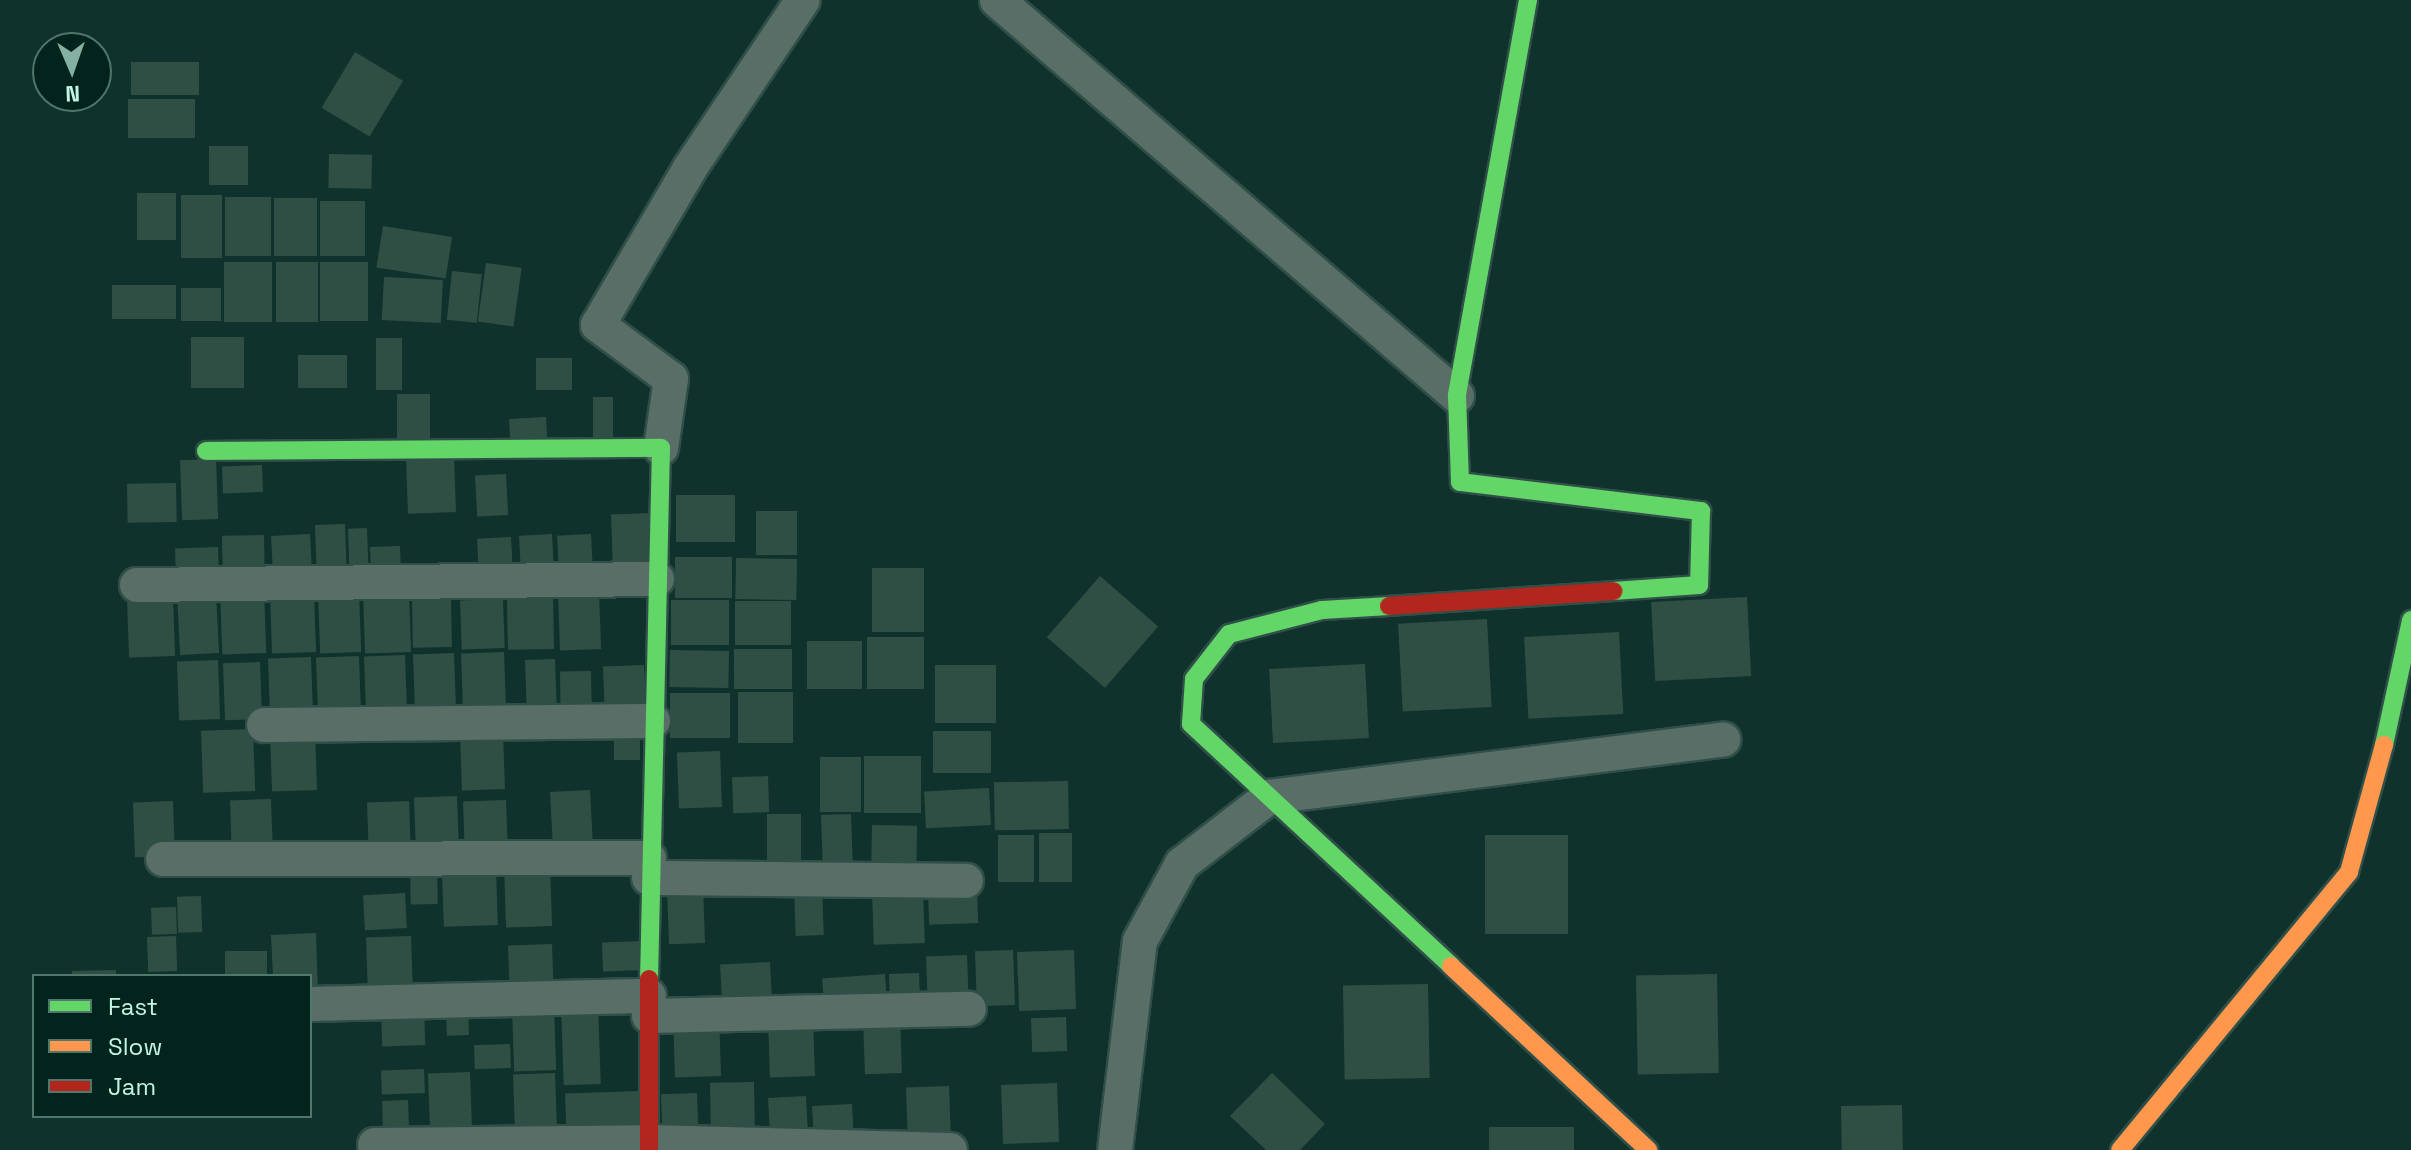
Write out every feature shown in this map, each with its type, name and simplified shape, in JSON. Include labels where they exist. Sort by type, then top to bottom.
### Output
[{"type":"street","points":[[649,1146],[649,868],[657,579],[661,448],[671,379],[598,325],[690,168],[803,0]]},
{"type":"street","points":[[997,0],[1457,396]]},
{"type":"street","points":[[1528,0],[1457,396],[1460,482],[1701,511],[1699,585],[1322,610],[1229,634],[1194,679],[1191,724],[1648,1150]]},
{"type":"street","points":[[206,451],[661,448]]},
{"type":"street","points":[[137,585],[657,579]]},
{"type":"street","points":[[2120,1150],[2349,872],[2391,721],[2411,620]]},
{"type":"street","points":[[264,725],[653,721]]},
{"type":"street","points":[[1115,1150],[1140,941],[1182,864],[1269,797],[1723,740]]},
{"type":"street","points":[[163,859],[649,868],[966,881]]},
{"type":"street","points":[[312,1004],[969,1009]]},
{"type":"street","points":[[375,1145],[950,1150]]},
{"type":"building","points":[[355,52],[403,81],[370,137],[322,108]]},
{"type":"building","points":[[131,62],[199,62],[199,95],[131,95]]},
{"type":"building","points":[[128,99],[195,99],[195,138],[128,138]]},
{"type":"building","points":[[209,146],[248,146],[248,185],[209,185]]},
{"type":"building","points":[[329,154],[372,155],[371,189],[328,188]]},
{"type":"building","points":[[137,193],[176,193],[176,240],[137,240]]},
{"type":"building","points":[[181,195],[222,195],[222,258],[181,258]]},
{"type":"building","points":[[225,197],[271,197],[271,256],[225,256]]},
{"type":"building","points":[[274,198],[317,198],[317,256],[274,256]]},
{"type":"building","points":[[320,201],[365,201],[365,256],[320,256]]},
{"type":"building","points":[[383,226],[452,237],[446,278],[376,267]]},
{"type":"building","points":[[224,262],[272,262],[272,322],[224,322]]},
{"type":"building","points":[[276,262],[318,262],[318,322],[276,322]]},
{"type":"building","points":[[320,262],[368,262],[368,321],[320,321]]},
{"type":"building","points":[[486,263],[522,268],[513,326],[478,321]]},
{"type":"building","points":[[452,271],[482,274],[477,323],[447,320]]},
{"type":"building","points":[[384,277],[443,280],[441,323],[382,320]]},
{"type":"building","points":[[112,285],[176,285],[176,319],[112,319]]},
{"type":"building","points":[[181,288],[221,288],[221,321],[181,321]]},
{"type":"building","points":[[191,337],[244,337],[244,388],[191,388]]},
{"type":"building","points":[[376,338],[402,338],[402,390],[376,390]]},
{"type":"building","points":[[298,355],[347,355],[347,388],[298,388]]},
{"type":"building","points":[[536,358],[572,358],[572,390],[536,390]]},
{"type":"building","points":[[397,394],[430,394],[430,442],[397,442]]},
{"type":"building","points":[[593,397],[613,397],[613,438],[593,438]]},
{"type":"building","points":[[546,417],[547,439],[510,441],[509,419]]},
{"type":"building","points":[[454,456],[456,512],[408,514],[406,458]]},
{"type":"building","points":[[216,459],[218,519],[182,520],[180,460]]},
{"type":"building","points":[[262,465],[263,492],[223,493],[222,466]]},
{"type":"building","points":[[506,474],[508,515],[477,517],[475,476]]},
{"type":"building","points":[[176,483],[177,522],[128,523],[127,484]]},
{"type":"building","points":[[676,495],[735,495],[735,542],[676,542]]},
{"type":"building","points":[[756,511],[797,511],[797,555],[756,555]]},
{"type":"building","points":[[651,513],[653,575],[613,576],[611,514]]},
{"type":"building","points":[[345,524],[347,580],[317,581],[315,525]]},
{"type":"building","points":[[367,528],[369,580],[350,581],[348,529]]},
{"type":"building","points":[[310,534],[312,578],[273,580],[271,536]]},
{"type":"building","points":[[552,534],[554,579],[521,581],[519,536]]},
{"type":"building","points":[[591,534],[593,577],[559,579],[557,536]]},
{"type":"building","points":[[264,535],[265,580],[223,581],[222,536]]},
{"type":"building","points":[[511,537],[513,578],[479,580],[477,539]]},
{"type":"building","points":[[400,546],[401,580],[371,581],[370,547]]},
{"type":"building","points":[[218,547],[219,581],[176,582],[175,549]]},
{"type":"building","points":[[675,557],[732,557],[732,598],[675,598]]},
{"type":"building","points":[[736,558],[797,559],[796,600],[735,599]]},
{"type":"building","points":[[872,568],[924,568],[924,632],[872,632]]},
{"type":"building","points":[[1100,576],[1158,627],[1105,688],[1047,637]]},
{"type":"building","points":[[264,589],[266,653],[222,654],[220,591]]},
{"type":"building","points":[[359,591],[361,652],[320,653],[318,592]]},
{"type":"building","points":[[599,591],[601,649],[560,650],[558,592]]},
{"type":"building","points":[[314,593],[316,652],[272,653],[270,595]]},
{"type":"building","points":[[409,593],[411,652],[365,654],[363,595]]},
{"type":"building","points":[[216,594],[219,653],[180,655],[177,596]]},
{"type":"building","points":[[553,595],[554,649],[508,650],[507,596]]},
{"type":"building","points":[[451,597],[452,647],[413,648],[412,598]]},
{"type":"building","points":[[1747,597],[1751,676],[1655,681],[1651,602]]},
{"type":"building","points":[[173,598],[175,656],[129,658],[127,600]]},
{"type":"building","points":[[503,599],[505,648],[462,649],[460,601]]},
{"type":"building","points":[[671,600],[729,600],[729,645],[671,645]]},
{"type":"building","points":[[735,601],[791,601],[791,645],[735,645]]},
{"type":"building","points":[[1487,619],[1492,707],[1403,712],[1398,624]]},
{"type":"building","points":[[1619,632],[1623,714],[1528,719],[1524,637]]},
{"type":"building","points":[[867,637],[924,637],[924,689],[867,689]]},
{"type":"building","points":[[807,641],[862,641],[862,689],[807,689]]},
{"type":"building","points":[[734,649],[792,649],[792,689],[734,689]]},
{"type":"building","points":[[670,650],[729,651],[728,688],[669,687]]},
{"type":"building","points":[[504,652],[506,712],[463,713],[461,654]]},
{"type":"building","points":[[454,653],[456,709],[415,710],[413,654]]},
{"type":"building","points":[[405,655],[407,715],[366,716],[364,656]]},
{"type":"building","points":[[359,656],[361,718],[318,719],[316,658]]},
{"type":"building","points":[[311,657],[313,717],[270,718],[268,659]]},
{"type":"building","points":[[555,659],[557,716],[527,717],[525,660]]},
{"type":"building","points":[[218,660],[220,719],[179,720],[177,661]]},
{"type":"building","points":[[260,662],[262,719],[225,720],[223,663]]},
{"type":"building","points":[[1365,664],[1369,738],[1273,743],[1269,669]]},
{"type":"building","points":[[644,665],[646,714],[605,715],[603,666]]},
{"type":"building","points":[[935,665],[996,665],[996,723],[935,723]]},
{"type":"building","points":[[591,671],[592,715],[561,716],[560,672]]},
{"type":"building","points":[[738,692],[793,692],[793,743],[738,743]]},
{"type":"building","points":[[670,693],[730,693],[730,738],[670,738]]},
{"type":"building","points":[[253,729],[255,791],[203,793],[201,731]]},
{"type":"building","points":[[933,731],[991,731],[991,773],[933,773]]},
{"type":"building","points":[[315,732],[317,790],[272,792],[270,734]]},
{"type":"building","points":[[503,733],[505,789],[462,790],[460,735]]},
{"type":"building","points":[[614,734],[640,734],[640,760],[614,760]]},
{"type":"building","points":[[720,751],[722,807],[679,808],[677,753]]},
{"type":"building","points":[[864,756],[921,756],[921,813],[864,813]]},
{"type":"building","points":[[820,757],[861,757],[861,812],[820,812]]},
{"type":"building","points":[[768,776],[769,812],[733,813],[732,777]]},
{"type":"building","points":[[1068,781],[1069,829],[995,830],[994,782]]},
{"type":"building","points":[[989,788],[991,825],[926,828],[924,791]]},
{"type":"building","points":[[590,790],[593,854],[553,856],[550,792]]},
{"type":"building","points":[[457,796],[459,854],[416,855],[414,798]]},
{"type":"building","points":[[271,799],[273,854],[232,855],[230,800]]},
{"type":"building","points":[[506,800],[508,855],[465,856],[463,802]]},
{"type":"building","points":[[173,801],[175,856],[135,857],[133,802]]},
{"type":"building","points":[[409,801],[411,852],[369,853],[367,802]]},
{"type":"building","points":[[767,814],[801,814],[801,874],[767,874]]},
{"type":"building","points":[[851,814],[853,872],[823,873],[821,815]]},
{"type":"building","points":[[872,825],[917,826],[916,876],[871,875]]},
{"type":"building","points":[[1039,833],[1072,833],[1072,882],[1039,882]]},
{"type":"building","points":[[998,835],[1034,835],[1034,882],[998,882]]},
{"type":"building","points":[[1485,835],[1568,835],[1568,934],[1485,934]]},
{"type":"building","points":[[410,864],[437,864],[438,904],[411,904]]},
{"type":"building","points":[[550,866],[552,926],[506,928],[504,868]]},
{"type":"building","points":[[496,871],[498,925],[444,927],[442,873]]},
{"type":"building","points":[[703,886],[705,943],[669,944],[667,887]]},
{"type":"building","points":[[822,886],[824,935],[796,936],[794,887]]},
{"type":"building","points":[[923,890],[925,943],[874,945],[872,892]]},
{"type":"building","points":[[977,890],[978,923],[929,925],[928,892]]},
{"type":"building","points":[[405,893],[407,928],[365,930],[363,895]]},
{"type":"building","points":[[201,896],[202,932],[178,933],[177,897]]},
{"type":"building","points":[[176,907],[177,934],[152,935],[151,908]]},
{"type":"building","points":[[316,933],[318,996],[312,996],[312,974],[273,974],[271,935]]},
{"type":"building","points":[[176,936],[177,971],[148,972],[147,937]]},
{"type":"building","points":[[411,936],[413,995],[368,997],[366,938]]},
{"type":"building","points":[[642,941],[643,970],[603,971],[602,942]]},
{"type":"building","points":[[552,944],[554,993],[510,995],[508,946]]},
{"type":"building","points":[[1013,950],[1015,1005],[977,1006],[975,951]]},
{"type":"building","points":[[1074,950],[1076,1009],[1019,1011],[1017,952]]},
{"type":"building","points":[[225,951],[267,951],[267,974],[225,974]]},
{"type":"building","points":[[967,955],[969,1003],[928,1004],[926,956]]},
{"type":"building","points":[[770,962],[772,1002],[722,1005],[720,965]]},
{"type":"building","points":[[116,970],[116,974],[72,974],[72,971]]},
{"type":"building","points":[[919,973],[920,1004],[890,1005],[889,974]]},
{"type":"building","points":[[885,974],[887,1005],[824,1009],[822,978]]},
{"type":"building","points":[[1717,974],[1719,1073],[1638,1074],[1636,975]]},
{"type":"building","points":[[1428,984],[1430,1078],[1345,1079],[1343,985]]},
{"type":"building","points":[[598,1005],[601,1084],[564,1085],[561,1006]]},
{"type":"building","points":[[554,1007],[556,1070],[514,1071],[512,1008]]},
{"type":"building","points":[[424,1008],[425,1045],[382,1046],[381,1010]]},
{"type":"building","points":[[468,1008],[469,1035],[447,1036],[446,1009]]},
{"type":"building","points":[[719,1017],[721,1076],[675,1078],[673,1019]]},
{"type":"building","points":[[1066,1017],[1067,1051],[1032,1052],[1031,1018]]},
{"type":"building","points":[[900,1018],[902,1073],[865,1074],[863,1019]]},
{"type":"building","points":[[813,1019],[815,1076],[770,1078],[768,1021]]},
{"type":"building","points":[[510,1044],[511,1068],[475,1069],[474,1045]]},
{"type":"building","points":[[424,1069],[425,1093],[382,1094],[381,1071]]},
{"type":"building","points":[[470,1072],[472,1136],[430,1137],[428,1073]]},
{"type":"building","points":[[555,1073],[557,1135],[515,1136],[513,1074]]},
{"type":"building","points":[[1272,1073],[1325,1124],[1300,1150],[1266,1150],[1230,1116]]},
{"type":"building","points":[[754,1082],[755,1136],[711,1137],[710,1083]]},
{"type":"building","points":[[1057,1083],[1059,1142],[1003,1144],[1001,1085]]},
{"type":"building","points":[[949,1086],[951,1143],[908,1144],[906,1088]]},
{"type":"building","points":[[640,1091],[641,1128],[566,1131],[565,1094]]},
{"type":"building","points":[[697,1093],[698,1129],[662,1130],[661,1094]]},
{"type":"building","points":[[806,1096],[808,1141],[770,1143],[768,1098]]},
{"type":"building","points":[[408,1100],[409,1137],[383,1138],[382,1101]]},
{"type":"building","points":[[852,1104],[854,1141],[814,1143],[812,1106]]},
{"type":"building","points":[[1902,1105],[1903,1150],[1842,1150],[1841,1106]]},
{"type":"building","points":[[1489,1127],[1574,1127],[1574,1150],[1489,1150]]},
{"type":"traffic: fast","points":[[1528,0],[1457,396],[1460,482],[1701,511],[1699,585],[1613,591]]},
{"type":"traffic: fast","points":[[206,451],[661,448],[649,979]]},
{"type":"traffic: fast","points":[[1389,606],[1322,610],[1229,634],[1194,679],[1191,724],[1451,966]]},
{"type":"traffic: fast","points":[[2384,745],[2411,620]]},
{"type":"traffic: slow","points":[[2120,1150],[2349,872],[2384,745]]},
{"type":"traffic: slow","points":[[1451,966],[1648,1150]]},
{"type":"traffic: jam","points":[[1389,606],[1613,591]]},
{"type":"traffic: jam","points":[[649,979],[649,1150]]}]
